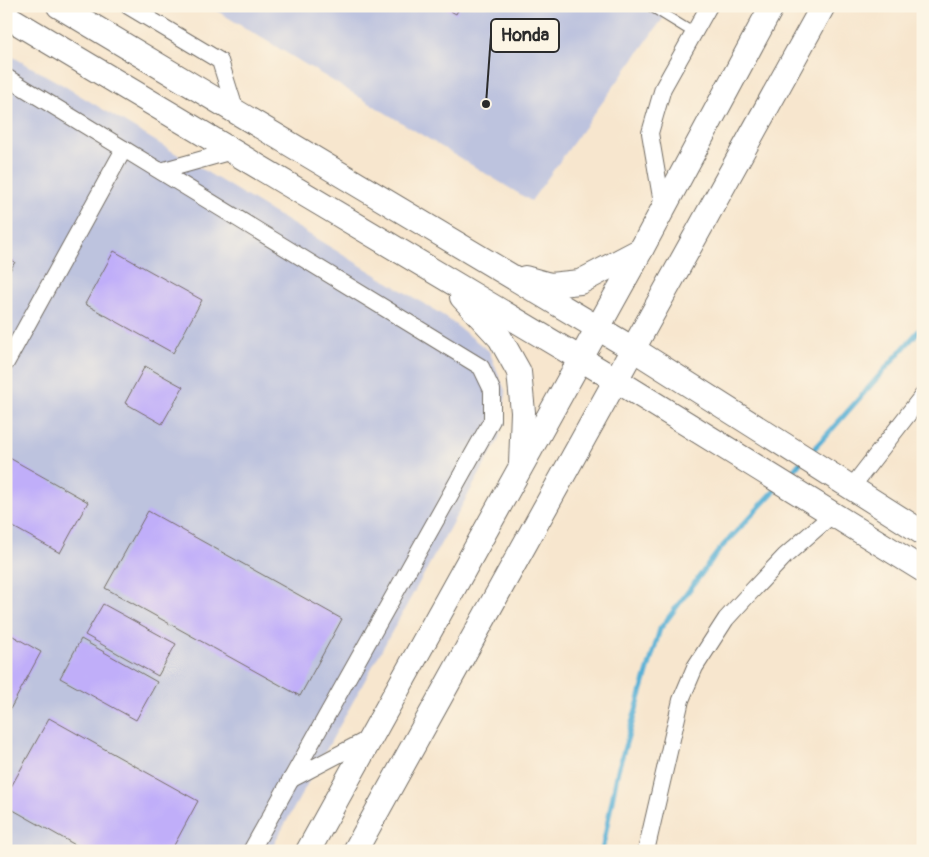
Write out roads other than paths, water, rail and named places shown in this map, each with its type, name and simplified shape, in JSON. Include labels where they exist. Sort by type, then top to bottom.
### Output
[{"type":"main road","points":[[59,6],[633,349],[923,533]]},
{"type":"main road","points":[[308,851],[641,250],[772,6]]},
{"type":"main road","points":[[355,851],[823,6]]},
{"type":"main road","points":[[6,16],[616,380],[923,570]]},
{"type":"main road","points":[[504,272],[550,285],[580,282],[641,250]]},
{"type":"main road","points":[[445,278],[500,338],[519,372],[523,412],[520,468]]},
{"type":"street","points":[[128,6],[220,61],[236,112]]},
{"type":"street","points":[[663,209],[650,133],[663,88],[708,7]]},
{"type":"street","points":[[6,77],[481,367],[492,390],[492,420],[251,851]]},
{"type":"street","points":[[6,363],[124,149]]},
{"type":"street","points":[[161,171],[232,151]]},
{"type":"street","points":[[842,482],[923,394]]},
{"type":"street","points":[[646,851],[681,700],[695,667],[726,618],[785,556],[833,514]]},
{"type":"street","points":[[290,780],[371,738]]},
{"type":"lane","points":[[650,6],[694,33]]},
{"type":"waterway","points":[[810,453],[923,326]]},
{"type":"waterway","points":[[786,479],[800,463]]},
{"type":"waterway","points":[[602,851],[618,770],[660,629],[720,549],[778,487]]},
{"type":"place","name":"Honda","points":[[486,104]]}]
